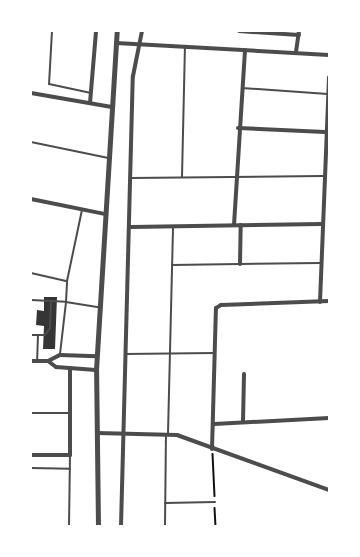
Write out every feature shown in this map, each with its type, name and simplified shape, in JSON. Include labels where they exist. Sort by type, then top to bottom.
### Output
[{"type":"street","points":[[90,103],[96,31]]},
{"type":"street","points":[[98,526],[96,370],[117,31]]},
{"type":"street","points":[[121,526],[125,432],[125,354],[131,227],[130,178],[133,76],[142,44],[142,31]]},
{"type":"street","points":[[239,31],[299,33],[296,52]]},
{"type":"street","points":[[116,43],[329,55]]},
{"type":"street","points":[[234,225],[238,128],[246,50]]},
{"type":"street","points":[[320,302],[321,224],[329,77]]},
{"type":"street","points":[[31,93],[112,107]]},
{"type":"street","points":[[238,128],[325,132]]},
{"type":"street","points":[[31,199],[105,214]]},
{"type":"street","points":[[131,227],[321,224]]},
{"type":"street","points":[[240,264],[241,225]]},
{"type":"street","points":[[212,449],[214,424],[214,353],[218,306],[329,301]]},
{"type":"street","points":[[31,361],[48,361],[60,355],[97,356]]},
{"type":"street","points":[[48,361],[56,367],[96,370]]},
{"type":"street","points":[[31,455],[70,455],[70,368]]},
{"type":"street","points":[[243,422],[244,374]]},
{"type":"street","points":[[214,424],[329,418]]},
{"type":"street","points":[[96,433],[167,433],[329,490]]},
{"type":"lane","points":[[52,31],[49,84],[90,93]]},
{"type":"lane","points":[[182,177],[185,46]]},
{"type":"lane","points":[[241,88],[328,94]]},
{"type":"lane","points":[[31,142],[109,158]]},
{"type":"lane","points":[[130,178],[323,176]]},
{"type":"lane","points":[[60,355],[67,281],[83,209]]},
{"type":"lane","points":[[165,526],[173,226]]},
{"type":"lane","points":[[172,265],[320,263]]},
{"type":"lane","points":[[31,273],[67,281]]},
{"type":"lane","points":[[31,300],[66,302],[100,307]]},
{"type":"lane","points":[[31,335],[45,335],[50,328],[51,302]]},
{"type":"lane","points":[[37,361],[38,335]]},
{"type":"lane","points":[[125,354],[214,353]]},
{"type":"lane","points":[[31,413],[70,413]]},
{"type":"lane","points":[[69,526],[70,455]]},
{"type":"lane","points":[[31,468],[70,469]]},
{"type":"lane","points":[[165,503],[215,502]]},
{"type":"path","points":[[212,449],[216,526]]},
{"type":"building","points":[[44,297],[57,297],[55,349],[43,349],[44,326],[36,325],[37,310],[44,311]]}]
